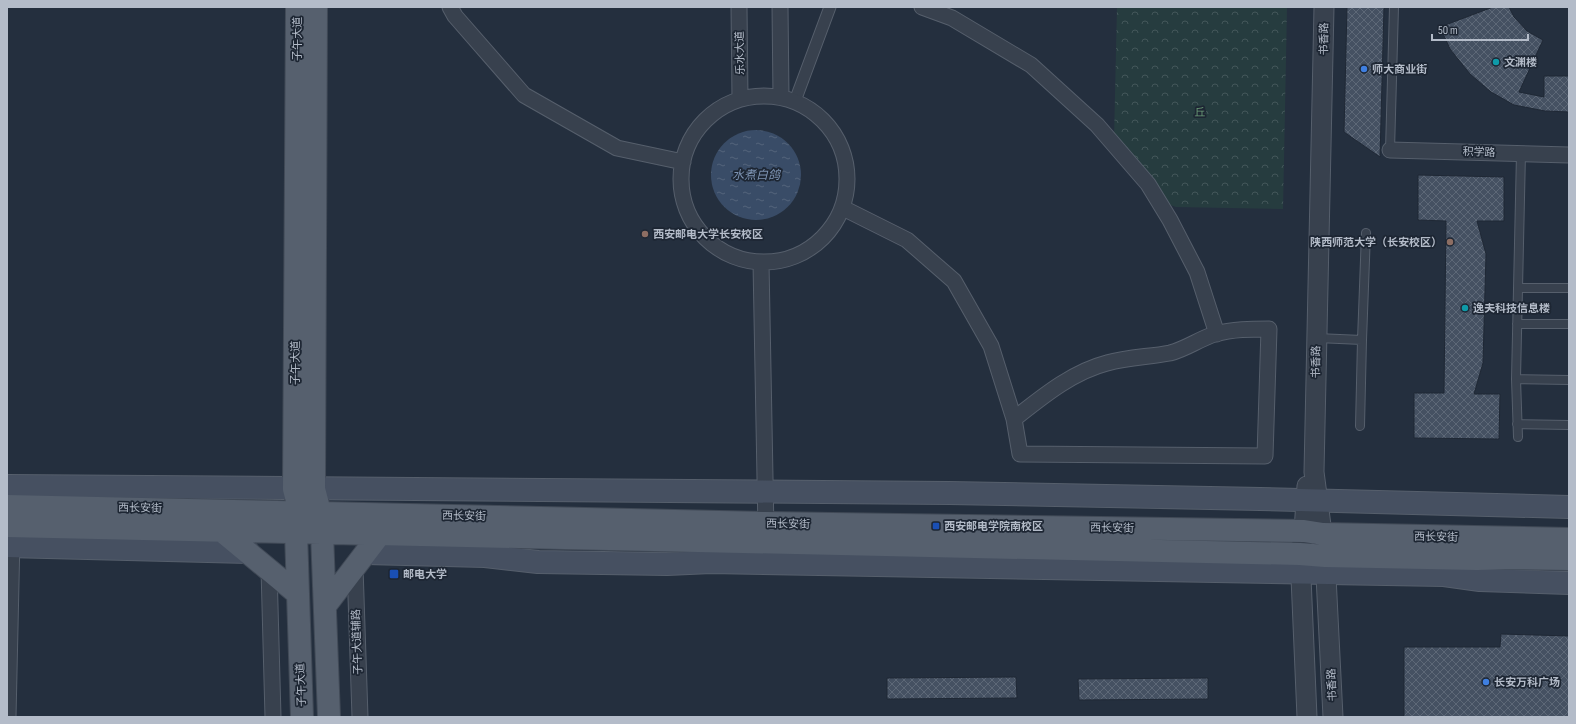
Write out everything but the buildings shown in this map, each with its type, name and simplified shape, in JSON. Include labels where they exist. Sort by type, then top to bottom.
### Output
[{"type":"main road","name":"子午大道","points":[[298,7],[304,489],[325,606],[329,717]]},
{"type":"main road","name":"子午大道","points":[[304,489],[316,7]]},
{"type":"main road","points":[[9,520],[304,489],[954,494],[1312,500],[1569,507]]},
{"type":"main road","points":[[9,520],[248,552]]},
{"type":"main road","name":"西长安街","points":[[9,520],[310,522],[766,533],[1325,564],[1569,559]]},
{"type":"main road","name":"西长安街","points":[[9,520],[222,531],[310,522],[380,534],[1314,533],[1569,539]]},
{"type":"main road","name":"子午大道","points":[[302,717],[298,594],[310,522]]},
{"type":"main road","points":[[222,531],[298,594]]},
{"type":"main road","points":[[325,606],[380,534]]},
{"type":"main road","points":[[360,560],[485,556],[546,562],[667,564],[719,562],[1300,563]]},
{"type":"main road","points":[[1325,564],[1444,575],[1480,580],[1569,583]]},
{"type":"street","points":[[450,7],[455,16],[524,95],[617,148],[683,162]]},
{"type":"street","name":"乐水大道","points":[[739,7],[740,99]]},
{"type":"street","points":[[780,7],[788,99]]},
{"type":"street","points":[[788,99],[830,7]]},
{"type":"street","points":[[922,7],[952,18],[1032,66],[1098,125],[1148,184],[1170,220],[1197,272],[1217,334]]},
{"type":"street","name":"书香路","points":[[1314,7],[1312,338],[1314,472],[1312,500],[1314,533],[1325,564],[1333,717]]},
{"type":"street","name":"书香路","points":[[1312,338],[1324,7]]},
{"type":"street","points":[[761,95],[788,99],[818,114],[835,134],[845,157],[848,183],[843,208],[828,233],[806,251],[779,261],[761,263],[725,252],[704,236],[689,215],[682,190],[683,162],[689,142],[702,123],[720,108],[740,99],[761,95]]},
{"type":"street","name":"积学路","points":[[1390,150],[1569,155]]},
{"type":"street","points":[[843,208],[907,240],[954,281],[991,346],[1014,420],[1020,454],[1265,456],[1269,329],[1240,329],[1217,334],[1189,347],[1170,353],[1107,363],[1086,370],[1059,386],[1014,420]]},
{"type":"street","points":[[761,263],[766,533]]},
{"type":"street","points":[[8,717],[9,520]]},
{"type":"street","name":"书香路","points":[[1307,717],[1300,563],[1314,533]]},
{"type":"street","name":"子午大道辅路","points":[[360,560],[360,717]]},
{"type":"street","points":[[269,569],[273,717]]},
{"type":"lane","points":[[1390,150],[1394,7]]},
{"type":"lane","points":[[1518,437],[1516,379],[1521,153]]},
{"type":"lane","points":[[1360,426],[1366,233]]},
{"type":"lane","points":[[1518,288],[1569,288]]},
{"type":"lane","points":[[1517,324],[1569,324]]},
{"type":"lane","points":[[1312,338],[1362,340]]},
{"type":"lane","points":[[1516,379],[1569,380]]},
{"type":"lane","points":[[1517,424],[1569,425]]},
{"type":"green space","name":"丘","points":[[1117,7],[1287,7],[1283,209],[1176,207],[1159,201],[1114,140]]},
{"type":"water","name":"水煮白鸽","points":[[756,130],[773,133],[788,143],[798,158],[801,175],[798,192],[788,207],[773,217],[756,220],[739,217],[724,207],[714,192],[711,175],[714,158],[724,143],[739,133]]},
{"type":"place","name":"文渊楼","points":[[1496,62]]},
{"type":"place","name":"师大商业街","points":[[1364,69]]},
{"type":"place","name":"西安邮电大学长安校区","points":[[645,234]]},
{"type":"place","name":"陕西师范大学（长安校区）","points":[[1450,242]]},
{"type":"place","name":"逸夫科技信息楼","points":[[1465,308]]},
{"type":"place","name":"西安邮电学院南校区","points":[[936,526]]},
{"type":"place","name":"邮电大学","points":[[394,574]]},
{"type":"place","name":"长安万科广场","points":[[1486,682]]}]
